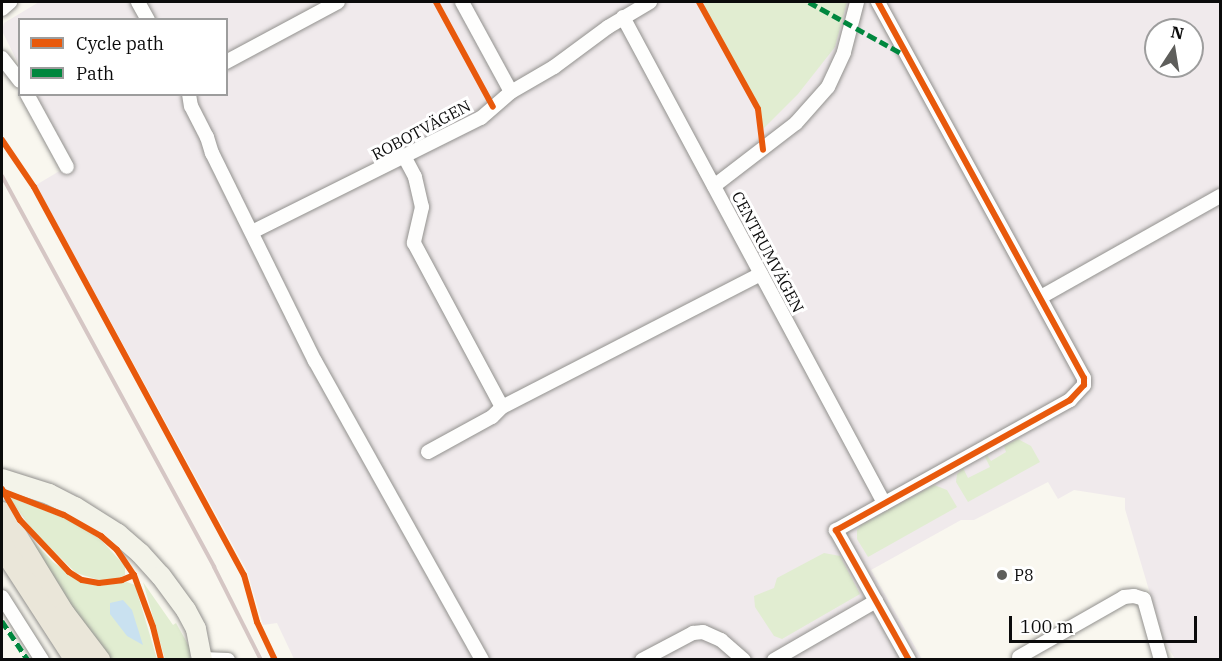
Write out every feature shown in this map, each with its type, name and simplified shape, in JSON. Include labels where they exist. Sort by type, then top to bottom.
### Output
[{"type":"main road","points":[[2,479],[49,494],[75,507],[118,534],[140,553],[161,576],[186,610],[196,629],[202,659]]},
{"type":"main road","points":[[2,513],[64,614],[99,660]]},
{"type":"main road","points":[[2,546],[75,658]]},
{"type":"street","points":[[2,9],[10,2]]},
{"type":"street","points":[[138,2],[147,18]]},
{"type":"street","points":[[228,61],[338,2]]},
{"type":"street","points":[[462,2],[511,92]]},
{"type":"street","name":"ROBOTVÄGEN","points":[[252,232],[482,118],[511,92],[554,67],[623,17],[650,2]]},
{"type":"street","points":[[714,186],[796,123],[828,87],[844,52],[857,2]]},
{"type":"street","points":[[879,2],[1082,370],[1084,386],[1078,394],[1027,425],[836,530],[909,660]]},
{"type":"street","name":"CENTRUMVÄGEN","points":[[623,17],[884,503]]},
{"type":"street","points":[[2,58],[18,78]]},
{"type":"street","points":[[28,96],[67,166]]},
{"type":"street","points":[[189,96],[191,106],[315,361],[482,660]]},
{"type":"street","points":[[405,158],[415,177],[422,207],[414,243],[502,407]]},
{"type":"street","points":[[1041,297],[1221,196]]},
{"type":"street","points":[[428,452],[492,417],[502,407],[633,338],[693,311],[761,274]]},
{"type":"street","points":[[1019,657],[1124,597],[1134,596],[1144,599],[1161,660]]},
{"type":"street","points":[[2,597],[42,660]]},
{"type":"street","points":[[774,660],[876,601]]},
{"type":"street","points":[[642,660],[693,633],[703,632],[721,640],[744,660]]},
{"type":"street","points":[[202,659],[228,660]]},
{"type":"shaded area","points":[[39,2],[1220,2],[1220,659],[1175,659],[1164,641],[1125,509],[1125,498],[1074,490],[1058,499],[1048,482],[974,520],[961,520],[871,570],[922,659],[294,659],[277,623],[263,625],[247,571],[36,185],[73,163],[37,96],[228,96],[228,18],[18,18],[18,63],[2,31],[4,23]]},
{"type":"green space","points":[[704,2],[847,2],[835,47],[798,94],[762,130],[758,105],[705,8]]},
{"type":"green space","points":[[1018,439],[1031,446],[1040,462],[968,502],[956,482],[957,474],[963,468],[968,478],[990,467],[985,457],[987,455],[991,461],[1006,452],[1004,446]]},
{"type":"green space","points":[[934,485],[947,490],[957,507],[868,557],[857,539],[857,530],[861,525]]},
{"type":"green space","points":[[9,497],[72,521],[101,540],[125,566],[125,575],[117,579],[99,580],[76,573],[33,531]]},
{"type":"green space","points":[[17,524],[53,562],[81,582],[99,586],[127,582],[135,585],[157,659],[111,659],[85,630]]},
{"type":"green space","points":[[824,553],[840,556],[860,594],[782,639],[774,636],[755,607],[754,596],[774,588],[777,578]]},
{"type":"green space","points":[[143,582],[173,625],[176,623],[190,648],[190,659],[165,659]]},
{"type":"water","points":[[123,600],[132,610],[143,645],[127,636],[110,614],[110,603]]},
{"type":"railway","points":[[2,176],[214,567],[261,660]]},
{"type":"marked path","points":[[809,2],[903,54]]},
{"type":"marked path","points":[[2,621],[28,660]]},
{"type":"cycle path","points":[[436,2],[493,107]]},
{"type":"cycle path","points":[[699,2],[758,109],[763,150]]},
{"type":"cycle path","points":[[878,2],[1084,378],[1084,385],[1070,400],[836,530],[909,660]]},
{"type":"cycle path","points":[[2,140],[34,187],[244,575],[257,622],[275,660]]},
{"type":"cycle path","points":[[2,489],[20,520],[69,572],[82,580],[99,583],[122,580],[134,575]]},
{"type":"cycle path","points":[[2,491],[64,515],[101,536],[117,550],[134,575],[153,627],[161,660]]},
{"type":"place","name":"P8","points":[[1002,575]]}]
